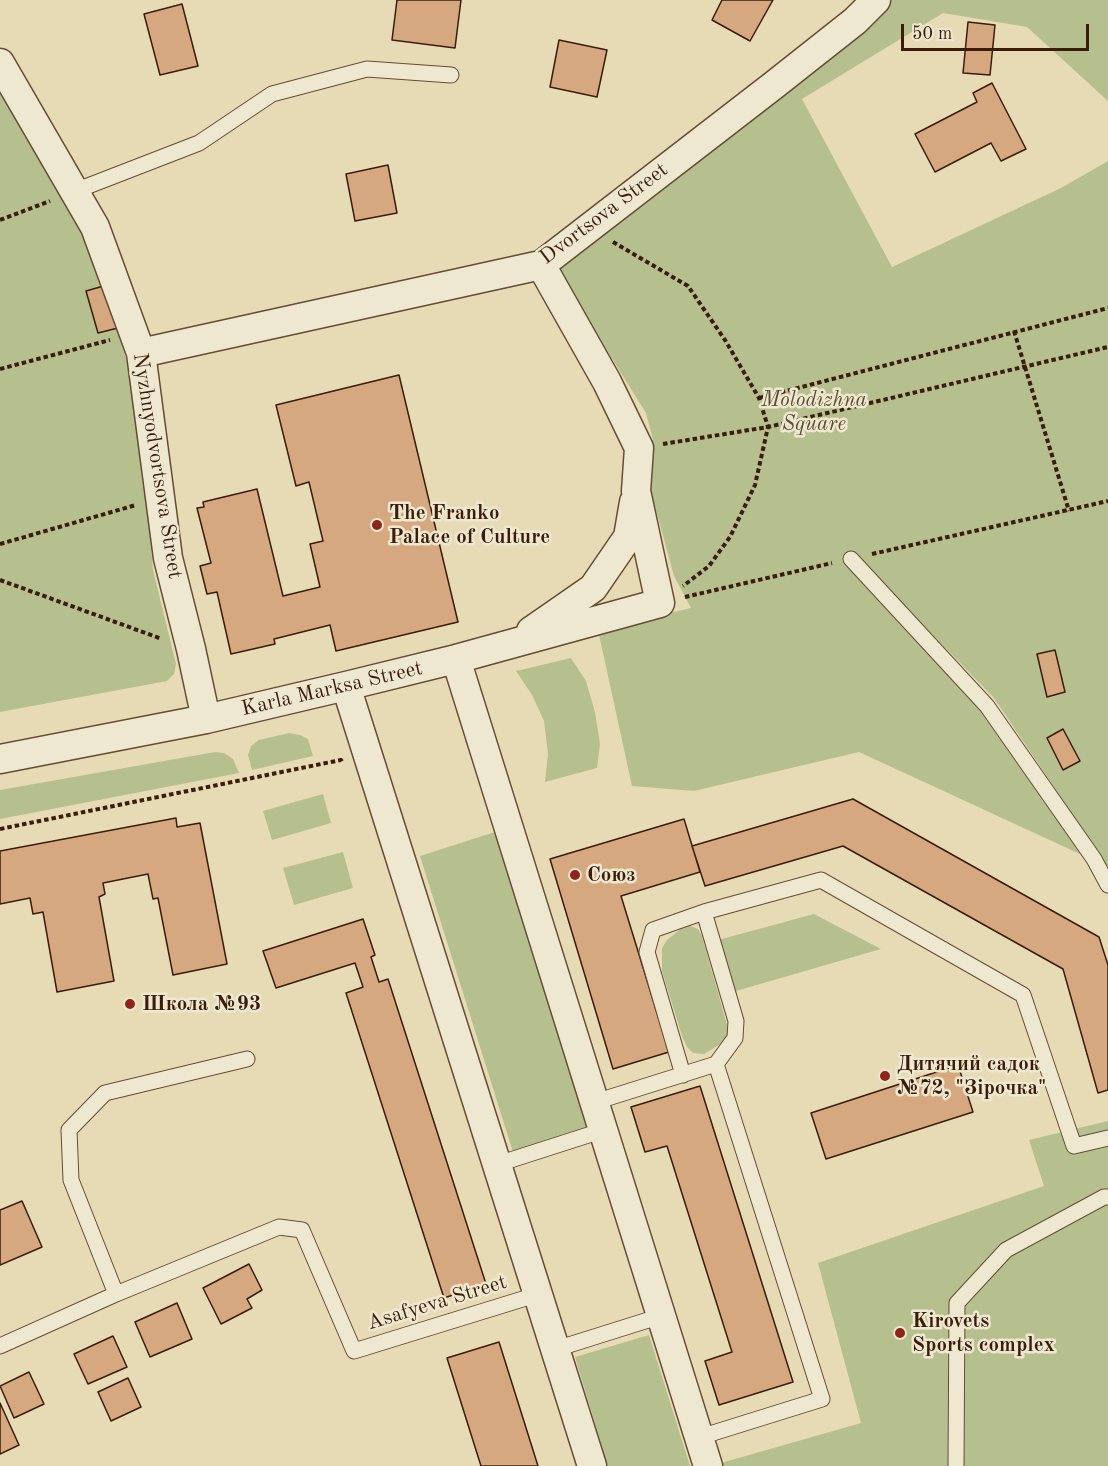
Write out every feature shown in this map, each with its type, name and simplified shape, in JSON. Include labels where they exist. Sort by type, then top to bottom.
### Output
[{"type":"street","name":"Dvortsova Street","points":[[138,343],[541,265],[774,86],[855,21],[876,0]]},
{"type":"street","name":"Nyzhnyodvortsova Street","points":[[2,70],[95,227],[138,343],[168,558],[206,719]]},
{"type":"street","points":[[511,644],[593,588],[628,537],[636,491],[639,448],[607,382],[541,265]]},
{"type":"street","points":[[636,491],[660,603]]},
{"type":"street","name":"Karla Marksa Street","points":[[0,759],[206,719],[346,686],[456,659],[660,603]]},
{"type":"street","points":[[456,659],[708,1466]]},
{"type":"street","points":[[346,686],[592,1466]]},
{"type":"lane","points":[[75,191],[199,143],[272,94],[367,69],[451,75]]},
{"type":"lane","points":[[851,559],[987,706],[1094,859],[1108,885]]},
{"type":"lane","points":[[683,1075],[647,952],[653,930],[704,912],[821,880],[1023,995],[1074,1146],[1108,1138]]},
{"type":"lane","points":[[595,1102],[716,1064],[735,1038],[736,1021],[704,912]]},
{"type":"lane","points":[[116,1294],[71,1180],[69,1130],[105,1093],[246,1059]]},
{"type":"lane","points":[[700,1437],[822,1399],[716,1064]]},
{"type":"lane","points":[[498,1164],[604,1130]]},
{"type":"lane","points":[[956,1466],[957,1303],[1006,1250],[1104,1197],[1108,1197]]},
{"type":"lane","name":"Asafyeva Street","points":[[0,1346],[116,1294],[279,1227],[302,1230],[354,1351],[538,1294]]},
{"type":"lane","points":[[556,1349],[661,1316]]},
{"type":"path","points":[[0,220],[75,191]]},
{"type":"path","points":[[593,223],[613,243],[688,286],[725,340],[759,398],[768,427],[754,485],[730,537],[709,567],[660,603]]},
{"type":"path","points":[[759,398],[1108,308]]},
{"type":"path","points":[[1014,331],[1069,511]]},
{"type":"path","points":[[0,369],[138,343]]},
{"type":"path","points":[[639,448],[768,427],[1108,347]]},
{"type":"path","points":[[0,544],[160,498]]},
{"type":"path","points":[[660,603],[1108,501]]},
{"type":"path","points":[[0,580],[191,649]]},
{"type":"path","points":[[0,829],[341,760],[345,772]]},
{"type":"green space","name":"Molodizhna Square","points":[[891,0],[1108,0],[1108,101],[1027,27],[943,13],[802,99],[892,267],[1061,188],[1108,161],[1108,867],[994,698],[868,568],[854,572],[980,710],[1082,855],[859,752],[694,791],[632,786],[598,630],[691,608],[674,576],[650,488],[653,440],[646,413],[554,266],[863,28]]},
{"type":"green space","points":[[0,89],[93,254],[139,400],[153,570],[176,664],[174,674],[167,681],[0,712]]},
{"type":"green space","points":[[571,658],[586,681],[595,712],[600,744],[597,768],[545,782],[548,754],[544,721],[532,695],[516,671]]},
{"type":"green space","points":[[289,733],[308,739],[313,756],[252,770],[248,755],[251,746],[259,740]]},
{"type":"green space","points":[[215,752],[224,753],[233,759],[239,773],[0,819],[0,790]]},
{"type":"green space","points":[[323,794],[331,823],[272,840],[263,811]]},
{"type":"green space","points":[[498,831],[592,1128],[513,1152],[420,856]]},
{"type":"green space","points":[[343,852],[353,888],[294,905],[283,868]]},
{"type":"green space","points":[[814,914],[881,949],[736,991],[718,940]]},
{"type":"green space","points":[[690,926],[698,929],[702,936],[729,1032],[727,1040],[704,1054],[693,1053],[687,1047],[662,971],[662,948],[667,940],[683,927]]},
{"type":"green space","points":[[1108,1121],[1108,1466],[722,1466],[721,1463],[861,1423],[818,1263],[1044,1186],[1029,1140]]},
{"type":"green space","points":[[649,1335],[690,1466],[608,1466],[575,1357]]},
{"type":"building","points":[[397,0],[461,0],[455,48],[392,40]]},
{"type":"building","points":[[722,0],[773,0],[750,41],[712,20]]},
{"type":"building","points":[[182,4],[198,66],[160,75],[144,14]]},
{"type":"building","points":[[968,22],[995,25],[990,75],[963,73]]},
{"type":"building","points":[[559,40],[607,50],[597,97],[550,87]]},
{"type":"building","points":[[992,83],[1026,149],[1001,161],[991,143],[935,172],[915,134],[977,102],[973,93]]},
{"type":"building","points":[[388,165],[397,213],[355,221],[346,174]]},
{"type":"building","points":[[107,285],[118,328],[98,333],[86,291]]},
{"type":"building","name":"The Franko Palace of Culture","points":[[399,375],[458,622],[336,651],[330,625],[274,639],[275,644],[231,654],[217,592],[207,594],[200,566],[211,563],[197,508],[204,507],[203,502],[257,489],[283,596],[320,587],[310,544],[323,541],[309,482],[296,486],[276,405]]},
{"type":"building","points":[[1055,650],[1065,692],[1047,697],[1037,654]]},
{"type":"building","points":[[1063,729],[1080,761],[1063,770],[1047,738]]},
{"type":"building","points":[[853,799],[1099,937],[1108,965],[1108,1090],[1098,1093],[1063,969],[843,846],[705,886],[692,846]]},
{"type":"building","points":[[176,818],[177,827],[200,823],[227,964],[173,975],[158,898],[153,899],[148,874],[103,883],[105,894],[99,897],[114,981],[57,992],[43,912],[33,914],[30,898],[0,904],[0,851]]},
{"type":"building","points":[[684,819],[700,872],[621,896],[669,1052],[613,1069],[550,859]]},
{"type":"building","points":[[363,919],[375,955],[371,957],[379,982],[388,979],[486,1284],[444,1298],[346,993],[363,987],[355,963],[276,988],[263,951]]},
{"type":"building","points":[[958,1065],[973,1112],[826,1159],[811,1113]]},
{"type":"building","points":[[700,1086],[793,1382],[719,1405],[705,1361],[732,1352],[667,1146],[645,1152],[631,1107]]},
{"type":"building","points":[[22,1201],[42,1247],[0,1265],[0,1210]]},
{"type":"building","points":[[249,1264],[262,1290],[247,1299],[252,1308],[221,1324],[203,1288]]},
{"type":"building","points":[[177,1303],[192,1339],[150,1357],[135,1322]]},
{"type":"building","points":[[113,1336],[127,1367],[88,1384],[74,1354]]},
{"type":"building","points":[[499,1342],[538,1466],[481,1466],[447,1358]]},
{"type":"building","points":[[29,1372],[44,1404],[14,1418],[0,1386]]},
{"type":"building","points":[[128,1378],[141,1407],[111,1421],[98,1392]]},
{"type":"building","points":[[0,1403],[19,1445],[0,1454]]},
{"type":"place","name":"The Franko Palace of Culture","points":[[377,525]]},
{"type":"place","name":"Союз","points":[[575,875]]},
{"type":"place","name":"Школа №93","points":[[130,1004]]},
{"type":"place","name":"Дитячий садок №72, \"Зірочка\"","points":[[885,1076]]},
{"type":"place","name":"Kirovets Sports complex","points":[[900,1333]]}]
